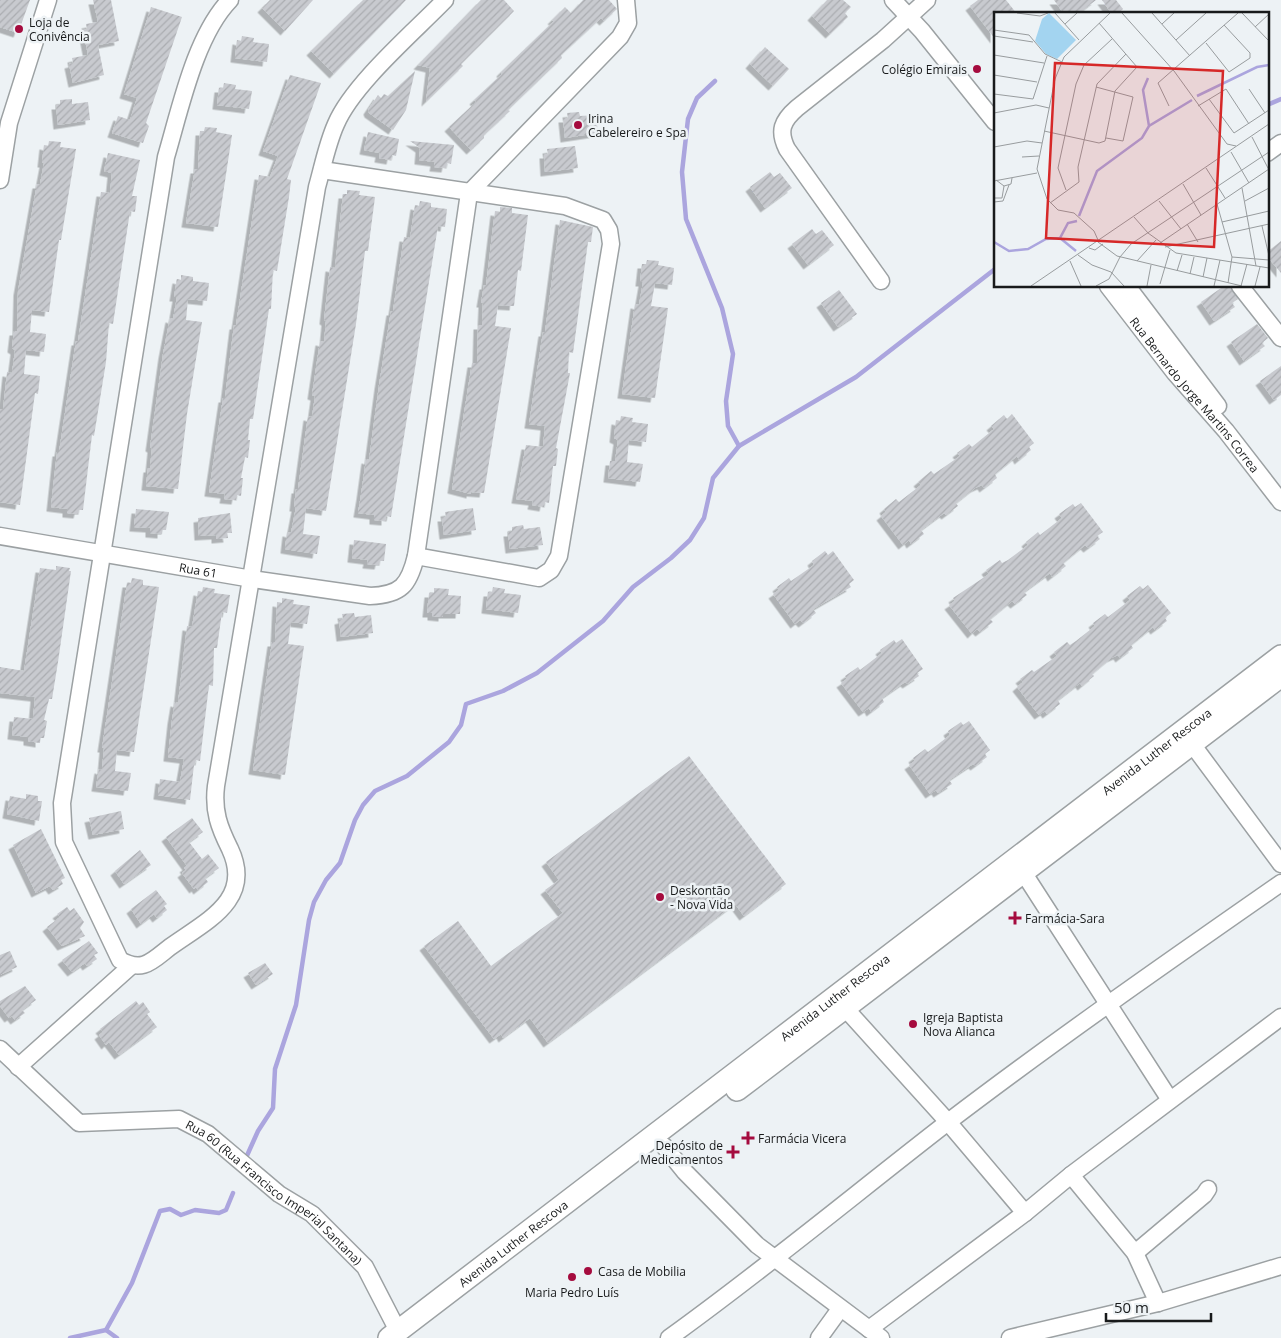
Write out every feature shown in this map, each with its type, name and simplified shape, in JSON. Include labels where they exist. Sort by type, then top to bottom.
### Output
[{"type":"main road","name":"Avenida Luther Rescova","points":[[399,1336],[1281,656]]},
{"type":"main road","name":"Avenida Luther Rescova","points":[[399,1336],[664,1146],[1281,676]]},
{"type":"street","points":[[0,180],[9,123],[48,0]]},
{"type":"street","points":[[230,0],[209,30],[193,69],[166,157],[62,803],[61,822],[64,842],[120,960],[132,966],[147,965],[212,916],[232,896],[237,884],[234,859],[220,830],[215,814],[215,799],[317,187],[336,123],[355,93],[446,0]]},
{"type":"street","points":[[322,170],[469,193],[564,206],[603,220],[609,230],[611,244],[559,556],[551,570],[539,578],[416,556],[469,193],[620,37],[628,23],[626,0]]},
{"type":"street","points":[[893,0],[910,17],[994,121]]},
{"type":"street","points":[[881,281],[787,149],[781,138],[782,129],[788,116],[796,108],[910,17],[927,0]]},
{"type":"street","points":[[1268,152],[1281,143]]},
{"type":"street","name":"Rua Bernardo Jorge Martins Correa","points":[[1110,288],[1175,373],[1226,431],[1281,502]]},
{"type":"street","name":"Rua Bernardo Jorge Martins Correa","points":[[1129,288],[1229,421],[1281,484]]},
{"type":"street","points":[[1242,288],[1281,338]]},
{"type":"street","name":"Rua 61","points":[[0,536],[252,579],[370,596],[386,595],[398,590],[411,577],[416,556]]},
{"type":"street","points":[[1192,744],[1281,864]]},
{"type":"street","points":[[1023,872],[1170,1100]]},
{"type":"street","points":[[670,1338],[776,1260],[948,1122],[1109,1003],[1281,883]]},
{"type":"street","points":[[18,1067],[132,966]]},
{"type":"street","points":[[845,1008],[948,1122],[1025,1213]]},
{"type":"street","points":[[664,1146],[685,1172],[743,1232],[776,1260],[875,1334],[1071,1175],[1281,1017]]},
{"type":"street","name":"Rua 60 (Rua Francisco Imperial Santana)","points":[[0,1049],[80,1122],[179,1119],[208,1134],[279,1194],[312,1214],[364,1267],[399,1336]]},
{"type":"street","points":[[1071,1175],[1135,1253],[1158,1303]]},
{"type":"street","points":[[1135,1253],[1204,1195],[1208,1189]]},
{"type":"street","points":[[1010,1338],[1158,1303],[1281,1266]]},
{"type":"street","points":[[819,1338],[840,1309]]},
{"type":"building","points":[[0,0],[30,0],[18,33],[0,27]]},
{"type":"building","points":[[93,0],[111,0],[119,41],[98,45],[104,75],[73,83],[69,64],[73,63],[72,58],[88,55],[83,30],[87,29],[86,24],[98,22]]},
{"type":"building","points":[[270,0],[313,0],[285,31],[262,8]]},
{"type":"building","points":[[363,0],[406,0],[334,74],[311,51]]},
{"type":"building","points":[[481,0],[504,0],[514,11],[461,64],[463,66],[426,102],[430,68],[418,65]]},
{"type":"building","points":[[583,0],[609,0],[617,9],[604,21],[601,18],[561,55],[562,58],[508,110],[510,111],[471,150],[449,127],[476,102],[474,100],[554,21],[552,20],[565,7],[571,13]]},
{"type":"building","points":[[827,0],[843,0],[851,7],[845,13],[848,17],[830,34],[812,16]]},
{"type":"building","points":[[978,0],[1006,0],[1015,12],[994,12],[994,38],[970,6]]},
{"type":"building","points":[[1054,0],[1096,0],[1081,12],[1063,12]]},
{"type":"building","points":[[1102,0],[1116,0],[1123,9],[1119,12],[1111,12]]},
{"type":"building","points":[[151,7],[182,17],[146,123],[149,126],[143,143],[112,133],[118,116],[130,120],[137,98],[124,94]]},
{"type":"building","points":[[242,36],[254,38],[253,42],[269,44],[267,62],[235,58],[237,40],[241,41]]},
{"type":"building","points":[[765,47],[789,69],[773,86],[750,64]]},
{"type":"building","points":[[415,71],[406,110],[393,130],[369,113],[368,110],[378,95],[381,98],[384,94],[388,96]]},
{"type":"building","points":[[290,75],[321,83],[287,179],[291,180],[289,197],[277,271],[273,270],[271,309],[269,309],[253,419],[250,419],[248,458],[245,457],[241,478],[243,478],[241,496],[237,495],[236,500],[224,499],[225,494],[209,492],[223,398],[225,398],[234,325],[236,325],[259,175],[270,177],[278,156],[263,151]]},
{"type":"building","points":[[224,83],[236,85],[235,89],[252,91],[249,109],[217,105],[219,88],[223,88]]},
{"type":"building","points":[[72,99],[72,104],[88,102],[90,120],[58,125],[56,105],[60,105],[60,100]]},
{"type":"building","points":[[579,112],[580,116],[596,115],[598,133],[565,138],[563,118],[568,118],[567,113]]},
{"type":"building","points":[[205,127],[217,128],[216,132],[232,135],[218,227],[186,223],[195,169],[198,169],[200,131],[204,131]]},
{"type":"building","points":[[368,132],[399,139],[396,156],[392,155],[391,160],[379,158],[380,153],[364,150]]},
{"type":"building","points":[[49,141],[61,142],[60,147],[76,149],[61,240],[59,240],[49,312],[32,310],[30,332],[46,334],[44,352],[26,350],[24,374],[40,376],[38,394],[35,393],[20,505],[0,502],[0,409],[3,409],[7,372],[12,373],[15,350],[12,348],[14,331],[17,331],[18,291],[37,184],[40,184],[44,163],[42,163],[44,145],[48,146]]},
{"type":"building","points":[[410,141],[454,145],[451,164],[447,163],[446,168],[434,167],[435,162],[419,160],[420,148]]},
{"type":"building","points":[[575,146],[578,168],[545,172],[544,154],[548,154],[547,149]]},
{"type":"building","points":[[108,153],[140,160],[132,196],[137,196],[135,212],[130,211],[113,324],[109,323],[106,362],[94,436],[92,435],[83,510],[79,510],[78,514],[67,513],[67,509],[51,507],[57,452],[59,452],[76,341],[78,341],[101,192],[110,193],[112,173],[104,171]]},
{"type":"building","points":[[770,172],[774,177],[780,173],[792,188],[765,208],[750,187]]},
{"type":"building","points":[[347,190],[360,191],[359,195],[375,197],[368,251],[365,251],[356,324],[326,511],[306,508],[303,534],[320,536],[317,554],[285,549],[287,532],[291,533],[296,507],[294,507],[296,489],[298,489],[308,416],[312,417],[315,396],[312,395],[320,341],[324,342],[326,321],[324,320],[330,267],[335,268],[343,194],[347,194]]},
{"type":"building","points":[[420,201],[431,203],[431,207],[447,209],[445,227],[438,226],[391,517],[386,516],[386,521],[374,520],[374,515],[358,513],[366,459],[369,460],[379,385],[404,237],[410,238],[415,205],[419,206]]},
{"type":"building","points":[[500,207],[512,208],[512,213],[528,215],[521,271],[518,270],[514,306],[498,305],[495,326],[511,328],[484,493],[471,492],[471,494],[452,489],[472,363],[477,363],[478,325],[482,325],[483,303],[481,303],[484,285],[486,285],[495,211],[500,212]]},
{"type":"building","points":[[560,220],[593,227],[591,242],[588,242],[573,353],[569,352],[568,373],[570,373],[556,448],[558,449],[556,466],[553,466],[549,503],[545,502],[544,507],[532,505],[533,501],[516,499],[526,445],[543,447],[545,426],[529,424],[543,332],[545,332]]},
{"type":"building","points":[[812,229],[816,234],[822,230],[834,245],[808,265],[792,244]]},
{"type":"building","points":[[1281,241],[1281,273],[1268,257],[1268,251]]},
{"type":"building","points":[[647,260],[659,261],[658,265],[674,268],[672,285],[655,283],[651,306],[668,308],[655,398],[622,394],[635,304],[639,305],[643,282],[640,282],[642,264],[646,264]]},
{"type":"building","points":[[181,275],[193,277],[193,281],[209,283],[207,301],[188,299],[186,320],[202,322],[187,414],[178,489],[146,486],[148,468],[150,468],[152,448],[150,447],[163,354],[170,318],[173,319],[177,297],[174,297],[177,279],[181,280]]},
{"type":"building","points":[[1221,288],[1231,288],[1238,299],[1232,303],[1235,307],[1214,321],[1201,302]]},
{"type":"building","points":[[839,290],[857,314],[838,327],[821,303]]},
{"type":"building","points":[[1257,324],[1268,338],[1262,343],[1265,346],[1244,361],[1231,342]]},
{"type":"building","points":[[1281,366],[1281,395],[1274,400],[1260,381]]},
{"type":"building","points":[[1012,414],[1034,443],[1029,447],[1031,450],[1019,460],[1017,456],[995,474],[997,478],[984,488],[982,485],[975,488],[956,503],[958,506],[946,515],[944,513],[921,530],[924,534],[911,544],[909,540],[903,545],[881,516],[886,512],[884,509],[896,499],[899,502],[921,485],[918,482],[931,471],[934,474],[960,456],[957,453],[969,444],[972,447],[994,429],[991,426],[1004,415],[1007,419]]},
{"type":"building","points":[[621,416],[633,418],[632,422],[648,424],[646,442],[629,440],[627,462],[643,464],[640,482],[608,478],[610,461],[615,461],[618,440],[614,438],[616,420],[620,421]]},
{"type":"building","points":[[1081,503],[1103,532],[1097,536],[1100,539],[1088,548],[1085,545],[1063,563],[1066,566],[1052,577],[1050,573],[1024,592],[1027,595],[1015,604],[1012,601],[990,619],[993,622],[980,632],[977,629],[972,634],[949,605],[955,601],[953,598],[989,574],[986,570],[1000,560],[1002,563],[1008,560],[1028,545],[1026,542],[1038,532],[1040,535],[1062,518],[1059,514],[1073,504],[1075,507]]},
{"type":"building","points":[[473,508],[476,530],[444,535],[442,517],[446,517],[445,512]]},
{"type":"building","points":[[136,509],[169,512],[166,530],[162,530],[162,534],[150,533],[150,528],[134,527]]},
{"type":"building","points":[[230,513],[232,533],[227,533],[228,538],[216,539],[216,535],[199,536],[198,518]]},
{"type":"building","points":[[523,525],[524,529],[540,527],[543,545],[510,549],[508,532],[512,532],[512,527]]},
{"type":"building","points":[[354,540],[386,544],[384,561],[380,561],[379,565],[367,564],[368,560],[352,558]]},
{"type":"building","points":[[825,551],[828,555],[833,551],[854,580],[849,584],[851,587],[813,609],[816,613],[803,623],[800,620],[795,624],[773,594],[779,590],[777,587],[789,578],[791,581],[814,565],[812,561]]},
{"type":"building","points":[[56,566],[70,568],[69,571],[71,571],[52,699],[49,699],[44,720],[47,721],[44,738],[40,738],[40,743],[28,741],[28,737],[12,735],[14,717],[33,719],[35,697],[0,693],[0,667],[24,671],[40,568],[56,570]]},
{"type":"building","points":[[132,578],[143,580],[143,585],[159,587],[134,752],[117,750],[115,771],[131,773],[128,791],[96,787],[99,769],[102,770],[104,748],[102,748],[127,583],[131,583]]},
{"type":"building","points":[[1148,585],[1171,613],[1165,618],[1167,621],[1155,630],[1153,627],[1131,645],[1133,648],[1120,658],[1118,655],[1111,658],[1092,674],[1094,676],[1082,686],[1080,683],[1058,700],[1060,704],[1047,714],[1045,711],[1039,715],[1017,687],[1023,682],[1020,679],[1057,656],[1054,652],[1067,642],[1070,645],[1076,641],[1095,626],[1093,623],[1105,614],[1108,617],[1130,600],[1127,596],[1140,586],[1143,589]]},
{"type":"building","points":[[203,587],[215,589],[214,593],[230,595],[227,613],[222,612],[217,648],[214,648],[213,686],[209,685],[200,761],[196,760],[194,765],[190,800],[158,795],[160,779],[180,782],[184,759],[168,757],[172,720],[175,702],[178,703],[187,626],[192,627],[198,591],[202,592]]},
{"type":"building","points":[[493,587],[505,589],[504,593],[521,595],[518,613],[486,609],[488,592],[492,592]]},
{"type":"building","points":[[434,588],[449,589],[448,595],[461,596],[460,614],[443,614],[443,617],[432,616],[432,613],[427,613],[429,593],[434,593]]},
{"type":"building","points":[[282,598],[294,600],[293,604],[310,606],[307,624],[291,622],[288,644],[304,646],[285,775],[253,770],[272,642],[275,642],[277,602],[282,603]]},
{"type":"building","points":[[354,613],[355,617],[371,615],[373,633],[341,637],[339,620],[343,619],[342,614]]},
{"type":"building","points":[[902,639],[923,669],[917,673],[919,676],[907,684],[905,682],[882,698],[884,702],[871,712],[869,708],[863,712],[841,683],[847,679],[845,676],[858,667],[860,670],[882,653],[880,650],[894,640],[896,643]]},
{"type":"building","points":[[969,721],[990,750],[985,754],[987,757],[949,780],[952,784],[938,793],[936,790],[930,794],[909,765],[915,761],[913,758],[925,749],[928,752],[950,735],[948,731],[961,722],[963,725]]},
{"type":"building","name":"Deskontão - Nova Vida","points":[[689,756],[786,884],[744,916],[735,904],[548,1043],[530,1018],[503,1038],[501,1034],[494,1039],[424,946],[458,921],[491,966],[563,913],[545,890],[559,880],[546,862]]},
{"type":"building","points":[[26,794],[38,796],[38,801],[42,801],[39,821],[7,814],[10,796],[26,799]]},
{"type":"building","points":[[121,811],[124,829],[93,835],[89,818]]},
{"type":"building","points":[[192,818],[203,832],[189,842],[202,859],[208,854],[219,868],[205,878],[208,882],[198,890],[196,887],[194,889],[182,873],[186,870],[184,868],[187,866],[166,837]]},
{"type":"building","points":[[41,829],[65,878],[61,880],[63,884],[53,890],[50,886],[36,893],[13,845]]},
{"type":"building","points":[[140,850],[151,865],[124,884],[115,871]]},
{"type":"building","points":[[156,890],[167,904],[164,906],[167,910],[157,918],[154,914],[141,924],[131,909]]},
{"type":"building","points":[[67,907],[70,911],[74,908],[84,922],[80,928],[85,936],[62,946],[47,927],[60,917],[57,914]]},
{"type":"building","points":[[89,941],[98,953],[94,955],[97,959],[87,966],[85,963],[72,972],[62,960]]},
{"type":"building","points":[[10,951],[17,967],[0,975],[0,955]]},
{"type":"building","points":[[265,963],[273,974],[256,985],[248,973]]},
{"type":"building","points":[[25,986],[36,1000],[22,1010],[25,1013],[15,1020],[12,1016],[9,1018],[0,1006],[0,1001]]},
{"type":"building","points":[[136,1001],[139,1005],[143,1002],[150,1012],[147,1014],[157,1027],[119,1055],[109,1042],[106,1045],[99,1035],[103,1032],[100,1029]]},
{"type":"waterway","points":[[715,81],[697,98],[688,119],[682,172],[686,219],[722,308],[733,354],[726,401],[728,426],[739,446]]},
{"type":"waterway","points":[[1268,105],[1281,99]]},
{"type":"waterway","points":[[245,1160],[258,1131],[273,1108],[275,1069],[296,1005],[309,920],[314,902],[326,880],[340,863],[355,820],[363,805],[375,791],[407,776],[449,742],[461,725],[466,704],[503,691],[537,673],[603,621],[633,587],[671,558],[690,540],[704,518],[713,478],[739,446],[856,377],[994,270]]},
{"type":"waterway","points":[[70,1338],[106,1330],[132,1283],[160,1211],[170,1209],[181,1215],[195,1210],[219,1213],[226,1210],[233,1193]]},
{"type":"waterway","points":[[106,1330],[117,1338]]},
{"type":"place","name":"Loja de Conivência","points":[[19,29]]},
{"type":"place","name":"Colégio Emirais","points":[[977,69]]},
{"type":"place","name":"Irina Cabelereiro e Spa","points":[[578,125]]},
{"type":"place","name":"Deskontão - Nova Vida","points":[[660,897]]},
{"type":"place","name":"Farmácia-Sara","points":[[1015,918]]},
{"type":"place","name":"Igreja Baptista Nova Alianca","points":[[913,1024]]},
{"type":"place","name":"Farmácia Vicera","points":[[748,1138]]},
{"type":"place","name":"Depósito de Medicamentos","points":[[733,1152]]},
{"type":"place","name":"Casa de Mobilia","points":[[588,1271]]},
{"type":"place","name":"Maria Pedro Luís","points":[[572,1277]]}]
